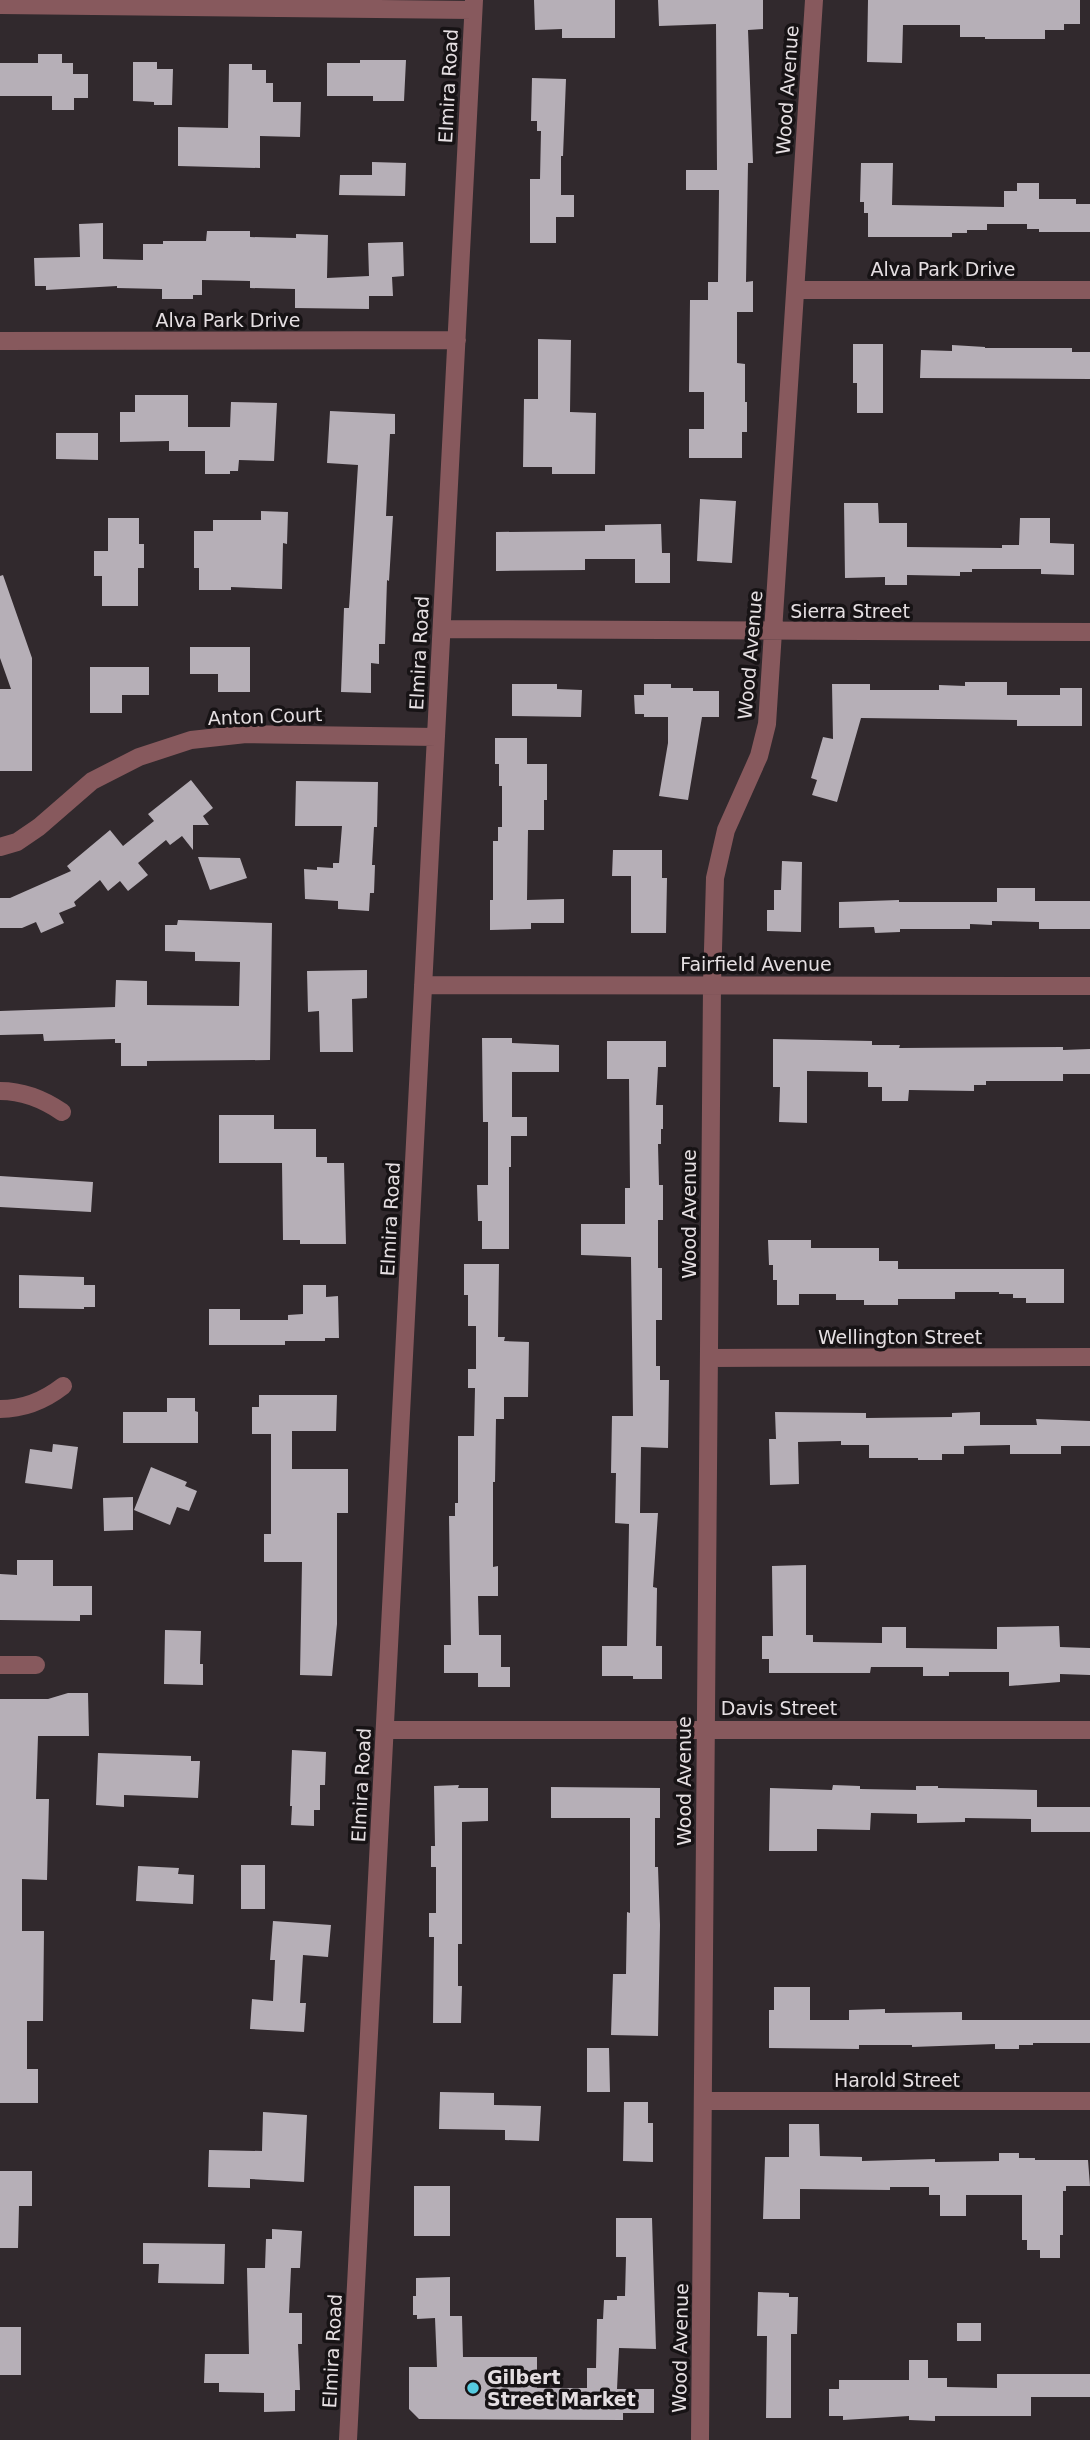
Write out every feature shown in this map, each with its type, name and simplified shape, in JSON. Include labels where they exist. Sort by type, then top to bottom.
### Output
[{"type":"street","name":"Wood Avenue","points":[[700,2440],[715,878],[726,830],[759,756],[767,724],[814,0]]},
{"type":"street","points":[[0,5],[473,5]]},
{"type":"street","name":"Elmira Road","points":[[348,2440],[473,5]]},
{"type":"street","name":"Alva Park Drive","points":[[796,290],[1090,290]]},
{"type":"street","name":"Alva Park Drive","points":[[0,341],[457,340]]},
{"type":"street","name":"Sierra Street","points":[[442,629],[1090,632]]},
{"type":"street","name":"Anton Court","points":[[0,847],[17,842],[39,827],[92,781],[139,757],[191,740],[246,734],[436,737]]},
{"type":"street","name":"Fairfield Avenue","points":[[422,985],[1090,986]]},
{"type":"street","points":[[0,1091],[29,1095],[62,1112]]},
{"type":"street","name":"Wellington Street","points":[[709,1358],[1090,1357]]},
{"type":"street","points":[[0,1409],[10,1409],[48,1398],[63,1386]]},
{"type":"street","points":[[0,1665],[36,1665]]},
{"type":"street","name":"Davis Street","points":[[385,1730],[1090,1730]]},
{"type":"street","name":"Harold Street","points":[[704,2101],[1090,2101]]},
{"type":"building","points":[[534,0],[615,0],[615,38],[562,38],[562,29],[535,30]]},
{"type":"building","points":[[658,0],[763,0],[763,29],[748,30],[753,163],[748,163],[746,282],[753,281],[753,312],[737,312],[737,363],[745,364],[747,402],[747,432],[742,432],[742,458],[689,458],[689,429],[704,429],[704,392],[689,392],[690,300],[708,300],[708,282],[718,282],[719,190],[686,190],[686,170],[717,170],[716,24],[659,26]]},
{"type":"building","points":[[868,0],[1080,0],[1080,24],[1064,24],[1064,30],[1045,30],[1045,39],[960,37],[960,25],[903,25],[902,63],[867,62]]},
{"type":"building","points":[[38,54],[62,54],[62,63],[73,63],[73,74],[88,74],[88,98],[74,98],[74,110],[52,110],[52,96],[0,96],[0,63],[38,63]]},
{"type":"building","points":[[360,60],[406,60],[404,101],[373,101],[373,96],[327,96],[327,63],[360,63]]},
{"type":"building","points":[[133,62],[157,62],[157,69],[173,69],[172,105],[133,101]]},
{"type":"building","points":[[229,64],[252,64],[252,70],[266,70],[266,83],[273,83],[273,102],[301,102],[300,137],[260,136],[260,168],[178,166],[178,127],[228,128]]},
{"type":"building","points":[[532,78],[566,79],[561,195],[574,195],[574,217],[556,217],[556,243],[530,243],[530,179],[540,179],[541,131],[537,131],[537,121],[531,121]]},
{"type":"building","points":[[372,162],[406,163],[405,196],[339,195],[340,175],[372,175]]},
{"type":"building","points":[[861,163],[893,163],[892,205],[1004,207],[1004,191],[1017,191],[1017,183],[1039,183],[1039,199],[1076,199],[1076,204],[1090,204],[1090,232],[1039,232],[1039,229],[1027,229],[1027,224],[987,224],[987,230],[952,233],[952,237],[868,237],[868,213],[864,213],[864,202],[860,202]]},
{"type":"building","points":[[103,223],[103,259],[143,260],[143,244],[206,241],[207,231],[250,231],[250,237],[296,238],[296,234],[328,235],[327,278],[369,276],[368,243],[403,242],[404,276],[392,277],[393,296],[369,296],[369,309],[295,308],[295,289],[250,288],[250,281],[202,280],[202,295],[193,295],[193,299],[162,299],[162,289],[117,286],[46,290],[46,286],[35,286],[34,258],[80,257],[79,224]]},
{"type":"building","points":[[538,339],[571,340],[570,412],[596,413],[595,474],[552,474],[552,467],[523,467],[524,399],[538,399]]},
{"type":"building","points":[[853,344],[883,344],[883,413],[857,413],[857,383],[853,383]]},
{"type":"building","points":[[952,345],[985,348],[1072,348],[1072,352],[1090,352],[1090,379],[920,378],[921,350],[952,351]]},
{"type":"building","points":[[135,395],[188,395],[188,427],[230,427],[231,402],[277,403],[274,461],[239,460],[238,471],[230,471],[230,474],[205,474],[205,451],[169,451],[169,441],[120,442],[120,412],[135,412]]},
{"type":"building","points":[[330,411],[395,414],[395,434],[390,434],[386,516],[393,516],[385,644],[379,644],[379,664],[371,663],[371,693],[341,692],[344,608],[349,608],[358,465],[327,463]]},
{"type":"building","points":[[56,433],[98,433],[98,460],[56,459]]},
{"type":"building","points":[[700,499],[736,501],[732,563],[697,561]]},
{"type":"building","points":[[844,503],[878,503],[879,523],[907,523],[907,547],[1002,548],[1002,545],[1019,545],[1020,518],[1050,518],[1050,543],[1074,544],[1074,575],[1041,574],[1041,569],[972,569],[972,572],[960,572],[960,576],[907,575],[907,585],[885,585],[885,577],[845,578]]},
{"type":"building","points":[[261,511],[288,512],[287,544],[283,543],[282,589],[231,587],[231,590],[199,590],[199,568],[194,568],[194,531],[213,531],[213,520],[261,520]]},
{"type":"building","points":[[108,518],[139,518],[139,544],[144,544],[144,568],[138,568],[138,606],[102,606],[102,576],[94,576],[94,551],[108,551]]},
{"type":"building","points":[[661,524],[662,553],[670,553],[670,583],[635,583],[635,559],[585,559],[585,570],[496,571],[496,532],[605,531],[605,525]]},
{"type":"building","points":[[3,575],[32,658],[32,771],[0,771],[0,689],[11,689],[0,658],[0,576]]},
{"type":"building","points":[[190,647],[250,647],[250,692],[218,692],[218,674],[190,674]]},
{"type":"building","points":[[90,667],[149,667],[149,695],[122,695],[122,713],[90,713]]},
{"type":"building","points":[[965,682],[1007,682],[1007,695],[1060,695],[1060,688],[1082,688],[1082,726],[1017,726],[1017,720],[861,718],[837,802],[812,795],[817,780],[811,778],[823,737],[833,739],[832,684],[870,684],[870,690],[939,690],[939,685],[965,686]]},
{"type":"building","points":[[512,684],[557,684],[557,689],[582,690],[581,717],[512,716]]},
{"type":"building","points":[[644,684],[671,684],[671,688],[719,691],[719,717],[702,717],[688,800],[659,796],[668,743],[668,717],[644,717],[644,714],[635,714],[634,695],[644,695]]},
{"type":"building","points":[[495,738],[527,738],[527,764],[547,764],[544,830],[528,830],[527,900],[564,899],[564,923],[531,923],[531,929],[490,930],[493,841],[498,841],[498,827],[502,827],[502,786],[499,786],[499,764],[495,764]]},
{"type":"building","points":[[191,780],[213,808],[203,816],[209,825],[193,825],[193,850],[182,836],[170,845],[166,840],[138,863],[148,875],[128,891],[120,881],[108,891],[100,880],[74,902],[76,906],[59,913],[64,923],[41,933],[36,922],[22,928],[0,928],[0,898],[10,898],[71,871],[67,866],[110,830],[123,846],[154,821],[148,814]]},
{"type":"building","points":[[296,781],[378,782],[377,827],[374,827],[372,865],[375,865],[374,893],[370,893],[369,911],[338,909],[338,901],[305,899],[304,869],[333,868],[333,863],[339,863],[342,826],[295,826]]},
{"type":"building","points":[[613,850],[662,850],[662,878],[667,878],[666,933],[631,933],[631,876],[612,876]]},
{"type":"building","points":[[198,857],[240,858],[247,878],[210,890]]},
{"type":"building","points":[[782,861],[802,862],[801,932],[767,931],[767,910],[774,910],[774,890],[781,890]]},
{"type":"building","points":[[997,888],[1035,888],[1035,901],[1090,901],[1090,929],[1039,929],[1039,922],[992,921],[992,925],[970,924],[970,929],[900,929],[900,932],[875,933],[874,927],[839,928],[839,902],[997,902]]},
{"type":"building","points":[[178,920],[272,923],[270,1060],[147,1061],[147,1066],[121,1066],[121,1043],[115,1043],[115,1039],[44,1041],[43,1034],[0,1035],[0,1011],[115,1007],[116,980],[147,981],[147,1005],[239,1006],[240,962],[195,961],[195,952],[165,951],[165,925],[177,925]]},
{"type":"building","points":[[367,970],[367,998],[352,999],[353,1052],[320,1052],[319,1011],[308,1012],[307,971]]},
{"type":"building","points":[[482,1038],[512,1038],[512,1043],[559,1045],[559,1072],[512,1072],[512,1117],[527,1117],[527,1136],[511,1136],[509,1249],[482,1249],[482,1221],[478,1221],[477,1185],[488,1185],[488,1122],[483,1122]]},
{"type":"building","points":[[773,1039],[872,1041],[872,1045],[900,1045],[899,1048],[1090,1049],[1090,1074],[1063,1074],[1063,1081],[986,1081],[986,1085],[974,1085],[974,1091],[909,1090],[908,1101],[882,1101],[882,1087],[868,1087],[868,1072],[807,1071],[807,1123],[779,1122],[780,1087],[773,1087]]},
{"type":"building","points":[[607,1041],[666,1041],[666,1067],[658,1067],[656,1105],[663,1105],[663,1129],[661,1144],[658,1144],[659,1185],[663,1185],[663,1220],[658,1220],[662,1320],[656,1320],[656,1366],[660,1366],[660,1380],[669,1380],[668,1448],[641,1447],[640,1513],[658,1513],[653,1587],[657,1588],[656,1646],[662,1646],[662,1679],[602,1676],[602,1646],[627,1646],[629,1524],[615,1523],[616,1473],[611,1473],[612,1416],[633,1416],[631,1257],[581,1255],[581,1224],[625,1224],[625,1188],[630,1188],[629,1079],[607,1079]]},
{"type":"building","points":[[219,1115],[274,1115],[274,1129],[316,1129],[316,1157],[327,1157],[327,1163],[344,1163],[346,1244],[300,1244],[300,1240],[283,1240],[282,1163],[219,1163]]},
{"type":"building","points":[[0,1176],[93,1182],[91,1212],[0,1207]]},
{"type":"building","points":[[768,1240],[811,1240],[811,1248],[879,1248],[879,1261],[898,1261],[898,1269],[1064,1269],[1064,1303],[1026,1303],[1026,1298],[1013,1298],[1013,1294],[999,1292],[955,1292],[955,1299],[898,1299],[898,1305],[864,1305],[864,1300],[836,1300],[836,1294],[799,1294],[799,1305],[777,1305],[777,1280],[773,1280],[773,1265],[769,1265]]},
{"type":"building","points":[[464,1264],[499,1264],[498,1337],[505,1337],[504,1341],[529,1342],[528,1397],[504,1397],[504,1419],[496,1419],[493,1567],[498,1566],[498,1596],[478,1596],[479,1635],[501,1635],[501,1667],[510,1667],[510,1687],[478,1687],[478,1673],[444,1673],[444,1645],[451,1645],[449,1516],[455,1516],[455,1503],[458,1503],[458,1436],[474,1436],[475,1388],[468,1388],[468,1369],[476,1369],[476,1326],[468,1326]]},
{"type":"building","points":[[19,1275],[84,1277],[84,1285],[95,1285],[95,1307],[19,1308]]},
{"type":"building","points":[[303,1285],[326,1285],[326,1297],[338,1296],[339,1338],[325,1338],[325,1341],[285,1341],[285,1345],[209,1345],[209,1309],[240,1309],[240,1320],[288,1320],[288,1315],[303,1314]]},
{"type":"building","points":[[259,1395],[337,1395],[336,1431],[292,1431],[292,1469],[348,1469],[348,1513],[337,1513],[337,1624],[332,1676],[300,1675],[302,1562],[264,1562],[264,1534],[271,1534],[271,1434],[252,1434],[252,1407],[259,1407]]},
{"type":"building","points":[[167,1398],[195,1398],[198,1443],[123,1443],[123,1412],[167,1412]]},
{"type":"building","points":[[775,1412],[866,1413],[866,1418],[952,1417],[952,1413],[980,1412],[980,1425],[1037,1425],[1036,1419],[1090,1421],[1090,1446],[1061,1446],[1061,1454],[1010,1454],[1010,1445],[964,1446],[964,1454],[942,1454],[942,1460],[918,1460],[869,1458],[869,1445],[841,1445],[841,1441],[798,1442],[799,1484],[770,1485],[769,1439],[776,1439]]},
{"type":"building","points":[[53,1444],[78,1447],[72,1489],[25,1483],[30,1449],[52,1452]]},
{"type":"building","points":[[151,1467],[187,1482],[185,1486],[197,1491],[189,1511],[177,1507],[170,1525],[134,1510]]},
{"type":"building","points":[[133,1497],[133,1530],[104,1531],[103,1498]]},
{"type":"building","points":[[17,1560],[53,1560],[53,1586],[92,1586],[92,1615],[80,1615],[80,1621],[0,1620],[0,1574],[17,1575]]},
{"type":"building","points":[[806,1565],[806,1635],[813,1635],[813,1642],[882,1643],[882,1627],[906,1627],[906,1648],[997,1649],[997,1627],[1059,1626],[1060,1647],[1090,1648],[1090,1675],[1060,1674],[1060,1682],[1009,1686],[1009,1672],[949,1672],[949,1676],[923,1676],[923,1667],[871,1667],[870,1673],[769,1673],[769,1659],[762,1659],[762,1636],[773,1636],[772,1566]]},
{"type":"building","points":[[165,1630],[201,1631],[200,1664],[203,1664],[203,1685],[164,1684]]},
{"type":"building","points":[[68,1693],[88,1693],[89,1736],[38,1736],[36,1799],[49,1799],[47,1880],[22,1879],[22,1931],[44,1931],[43,2021],[27,2021],[27,2069],[38,2069],[38,2103],[0,2103],[0,1699],[48,1699]]},
{"type":"building","points":[[292,1750],[326,1752],[325,1785],[320,1785],[320,1810],[314,1810],[314,1826],[291,1825]]},
{"type":"building","points":[[98,1753],[191,1756],[191,1761],[200,1761],[198,1798],[124,1795],[124,1807],[96,1805]]},
{"type":"building","points":[[459,1785],[458,1788],[488,1788],[488,1821],[462,1822],[462,1944],[458,1944],[458,1986],[462,1986],[461,2023],[433,2023],[434,1937],[429,1937],[429,1913],[436,1913],[436,1867],[431,1867],[431,1846],[435,1846],[434,1786]]},
{"type":"building","points":[[833,1785],[860,1786],[860,1789],[916,1790],[916,1786],[938,1786],[1037,1790],[1037,1807],[1090,1807],[1090,1832],[1031,1832],[1031,1819],[965,1818],[965,1822],[917,1823],[917,1814],[871,1813],[870,1830],[817,1829],[817,1851],[769,1851],[770,1788],[832,1790]]},
{"type":"building","points":[[551,1787],[660,1788],[660,1818],[655,1818],[655,1867],[658,1867],[660,1925],[658,2036],[611,2035],[613,1974],[626,1974],[627,1912],[630,1913],[630,1818],[551,1818]]},
{"type":"building","points":[[241,1865],[265,1865],[265,1909],[241,1909]]},
{"type":"building","points":[[138,1866],[179,1868],[178,1874],[194,1875],[193,1904],[136,1901]]},
{"type":"building","points":[[273,1921],[331,1925],[328,1957],[303,1955],[300,2003],[306,2003],[304,2032],[250,2029],[252,1999],[273,2001],[275,1960],[270,1960]]},
{"type":"building","points":[[774,1987],[810,1987],[810,2020],[849,2020],[849,2010],[885,2009],[885,2013],[962,2012],[962,2020],[1090,2020],[1090,2043],[1033,2043],[1019,2045],[1019,2049],[995,2049],[995,2044],[912,2047],[859,2045],[859,2049],[769,2048],[769,2010],[774,2010]]},
{"type":"building","points":[[587,2048],[609,2048],[610,2092],[587,2092]]},
{"type":"building","points":[[440,2092],[494,2093],[494,2105],[541,2106],[539,2141],[505,2140],[505,2130],[439,2129]]},
{"type":"building","points":[[624,2102],[648,2102],[648,2123],[653,2123],[653,2162],[623,2161]]},
{"type":"building","points":[[263,2112],[307,2115],[304,2182],[250,2179],[250,2188],[208,2187],[209,2150],[262,2151]]},
{"type":"building","points":[[789,2124],[819,2124],[820,2156],[862,2157],[862,2161],[935,2159],[935,2162],[999,2161],[999,2153],[1019,2153],[1019,2158],[1035,2160],[1088,2160],[1090,2186],[1066,2186],[1066,2191],[1063,2191],[1060,2258],[1040,2258],[1040,2250],[1027,2250],[1027,2240],[1022,2240],[1022,2195],[966,2195],[966,2216],[940,2216],[940,2195],[929,2195],[929,2187],[890,2187],[890,2190],[800,2189],[800,2219],[763,2219],[765,2157],[789,2157]]},
{"type":"building","points":[[0,2171],[32,2171],[32,2206],[19,2206],[18,2248],[0,2248]]},
{"type":"building","points":[[414,2186],[450,2186],[450,2236],[414,2236]]},
{"type":"building","points":[[616,2218],[652,2218],[656,2349],[619,2348],[617,2389],[654,2389],[654,2413],[623,2413],[623,2420],[419,2419],[409,2409],[409,2367],[437,2367],[435,2318],[417,2319],[417,2315],[413,2315],[416,2278],[450,2277],[450,2316],[462,2316],[463,2357],[537,2357],[537,2388],[587,2388],[587,2368],[596,2368],[597,2319],[603,2319],[604,2300],[617,2300],[617,2296],[625,2296],[626,2257],[616,2257]]},
{"type":"building","points":[[272,2229],[302,2231],[300,2268],[291,2268],[289,2313],[302,2313],[302,2344],[298,2344],[300,2390],[295,2390],[295,2411],[264,2412],[264,2393],[219,2392],[219,2383],[204,2383],[205,2354],[249,2354],[247,2268],[265,2268],[266,2239],[272,2239]]},
{"type":"building","points":[[143,2243],[225,2244],[224,2284],[158,2283],[159,2264],[143,2264]]},
{"type":"building","points":[[758,2292],[789,2293],[789,2297],[798,2297],[797,2334],[791,2334],[791,2418],[766,2418],[767,2336],[757,2336]]},
{"type":"building","points":[[957,2323],[981,2323],[981,2341],[957,2341]]},
{"type":"building","points":[[0,2327],[21,2327],[21,2375],[0,2375]]},
{"type":"building","points":[[909,2360],[928,2360],[928,2378],[947,2378],[947,2387],[997,2388],[997,2374],[1090,2374],[1090,2397],[1031,2397],[1031,2416],[935,2416],[935,2421],[909,2420],[909,2416],[843,2420],[843,2416],[829,2416],[829,2389],[839,2389],[839,2380],[909,2380]]},
{"type":"place","name":"Gilbert Street Market","points":[[473,2388]]}]
